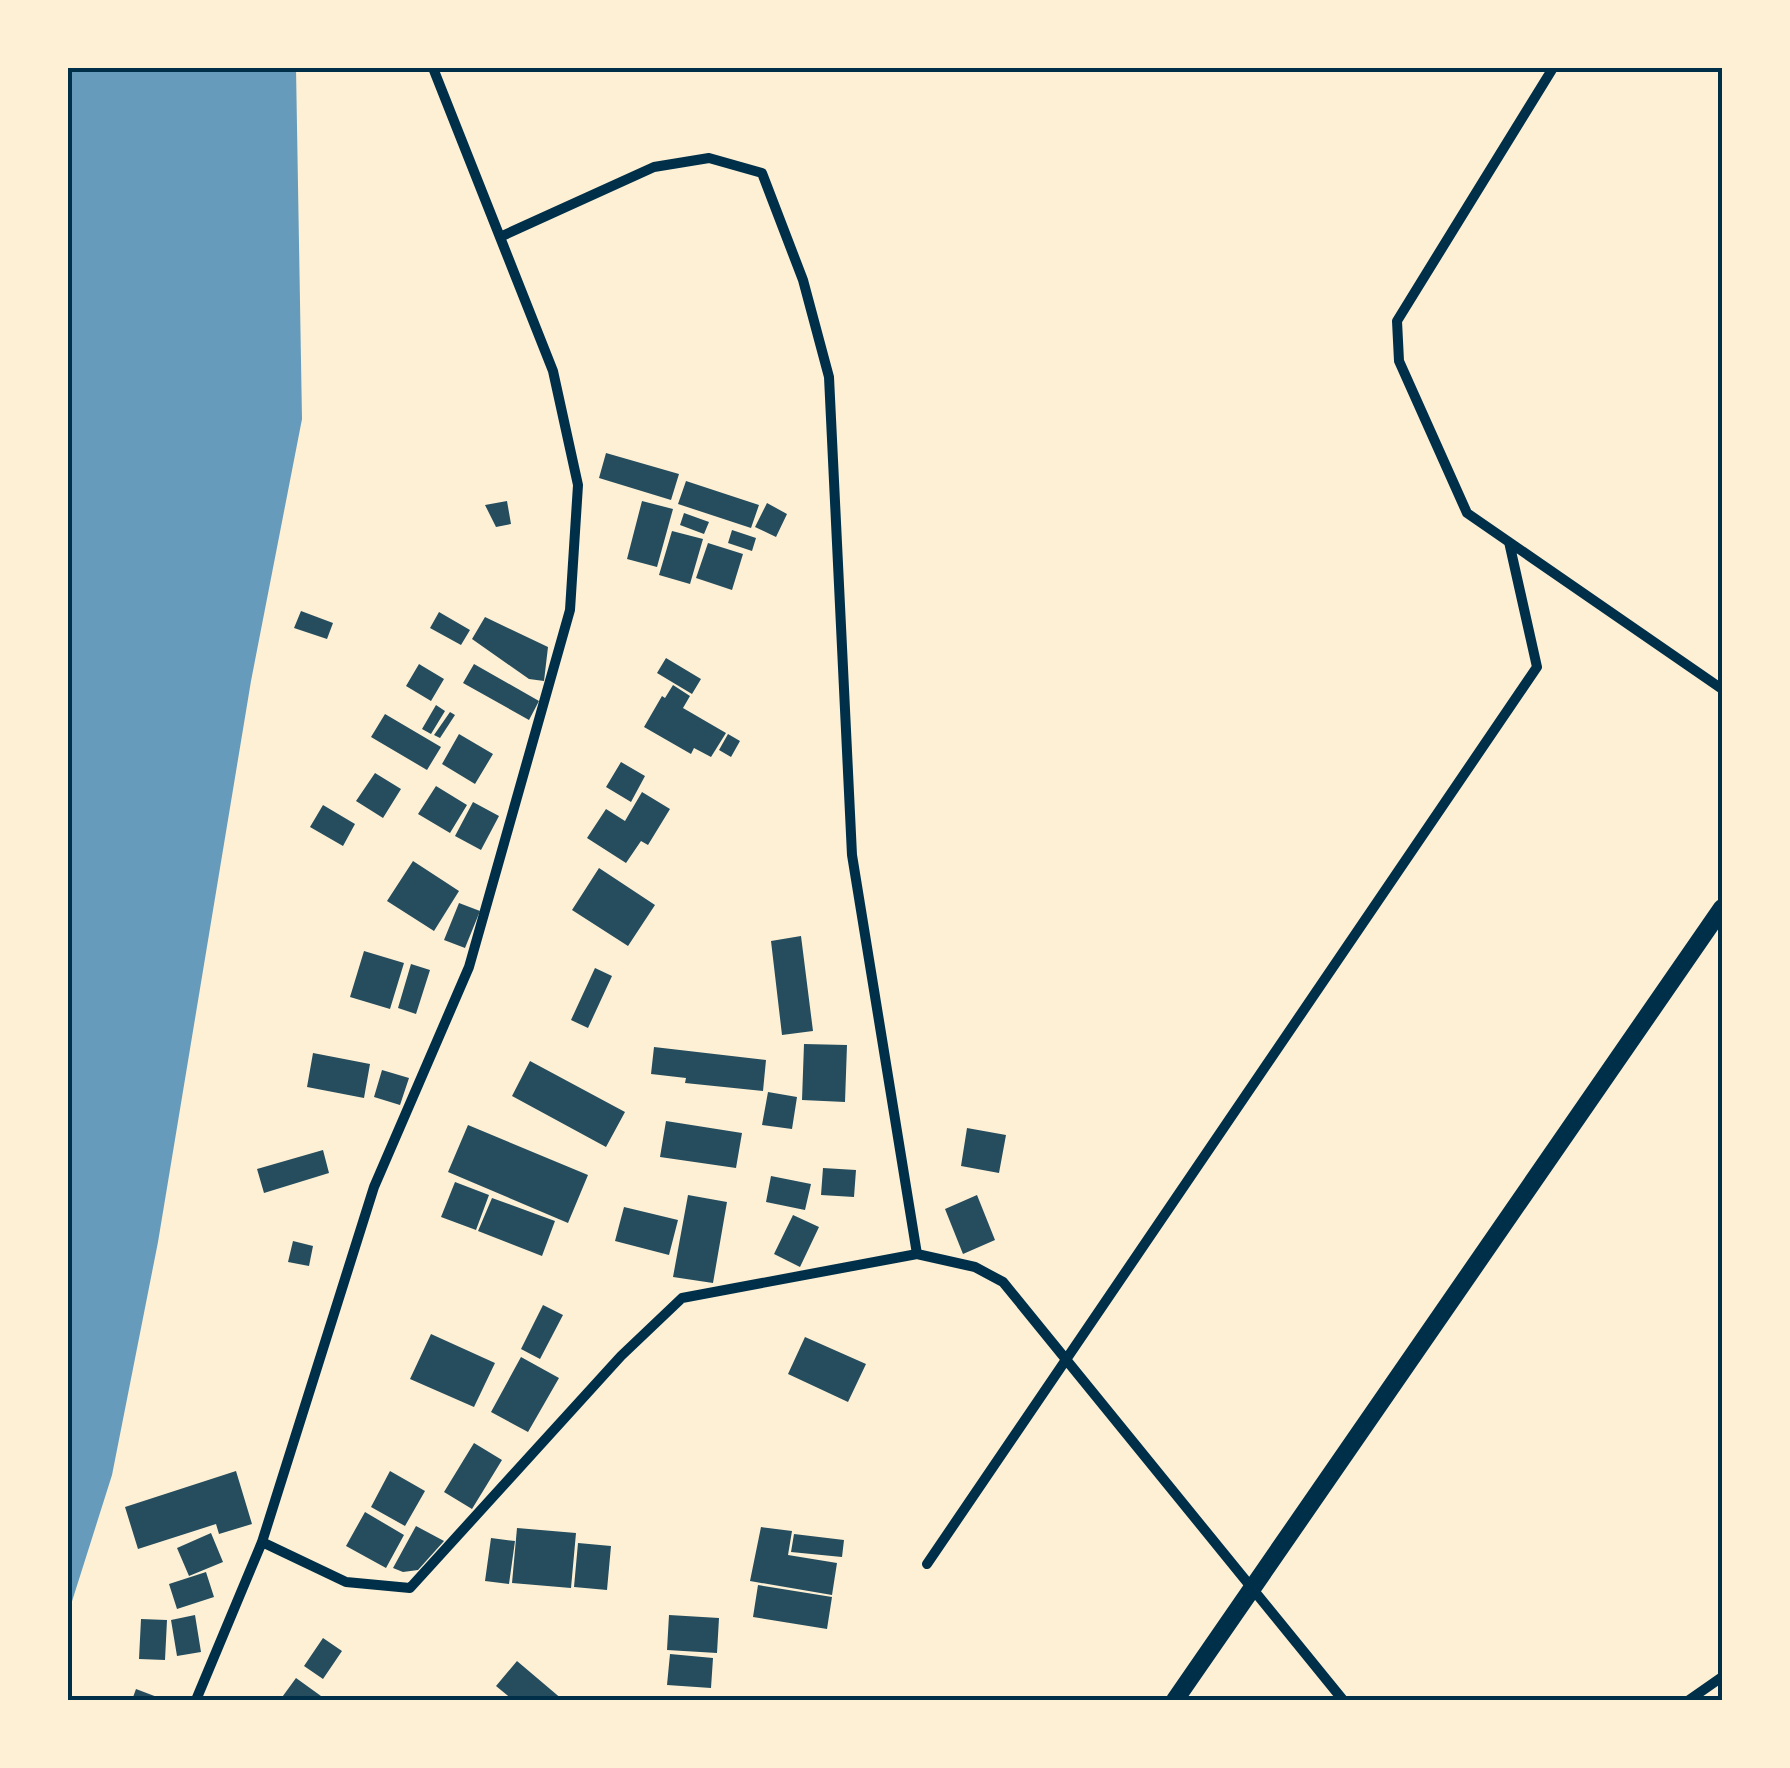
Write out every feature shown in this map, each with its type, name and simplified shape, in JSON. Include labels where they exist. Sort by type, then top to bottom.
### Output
[{"type":"street","points":[[196,1700],[262,1542],[374,1187],[469,967],[570,610],[578,486],[553,371],[433,68]]},
{"type":"street","points":[[1553,68],[1397,321],[1398,361],[1467,513],[1722,689]]},
{"type":"street","points":[[500,237],[654,168],[709,158],[762,174],[802,280],[829,376],[852,855],[917,1254]]},
{"type":"street","points":[[927,1564],[1537,667],[1508,542]]},
{"type":"street","points":[[1175,1700],[1722,908]]},
{"type":"street","points":[[262,1542],[346,1582],[410,1588],[621,1356],[682,1298],[917,1254],[975,1267],[1004,1282],[1344,1700]]},
{"type":"street","points":[[1689,1700],[1722,1677]]},
{"type":"water","points":[[68,68],[296,68],[302,419],[251,681],[158,1242],[112,1475],[68,1614]]},
{"type":"building","points":[[606,453],[679,474],[671,500],[599,478]]},
{"type":"building","points":[[686,481],[759,505],[751,528],[678,504]]},
{"type":"building","points":[[507,501],[511,524],[496,527],[485,505]]},
{"type":"building","points":[[642,501],[673,509],[657,567],[627,559]]},
{"type":"building","points":[[767,503],[787,514],[776,537],[755,527]]},
{"type":"building","points":[[684,513],[709,522],[704,534],[680,525]]},
{"type":"building","points":[[732,530],[756,538],[752,551],[728,543]]},
{"type":"building","points":[[672,531],[703,539],[690,584],[659,575]]},
{"type":"building","points":[[708,543],[743,554],[732,590],[696,578]]},
{"type":"building","points":[[301,611],[333,623],[327,639],[294,628]]},
{"type":"building","points":[[439,612],[470,630],[461,645],[430,628]]},
{"type":"building","points":[[485,617],[548,647],[544,681],[529,679],[472,639]]},
{"type":"building","points":[[666,658],[701,679],[692,694],[657,673]]},
{"type":"building","points":[[419,664],[444,679],[431,701],[406,686]]},
{"type":"building","points":[[474,664],[539,701],[529,720],[463,683]]},
{"type":"building","points":[[673,685],[690,696],[683,708],[726,733],[711,757],[694,748],[691,754],[644,727]]},
{"type":"building","points":[[436,705],[445,711],[431,734],[422,729]]},
{"type":"building","points":[[450,712],[455,715],[440,738],[434,735]]},
{"type":"building","points":[[385,714],[441,747],[427,770],[371,737]]},
{"type":"building","points":[[459,734],[493,754],[475,784],[442,764]]},
{"type":"building","points":[[728,734],[740,741],[731,757],[719,750]]},
{"type":"building","points":[[621,762],[645,776],[631,802],[606,787]]},
{"type":"building","points":[[375,773],[401,789],[383,818],[356,801]]},
{"type":"building","points":[[436,786],[467,805],[450,833],[418,814]]},
{"type":"building","points":[[642,792],[670,809],[648,845],[641,841],[626,863],[587,838],[606,809],[625,821]]},
{"type":"building","points":[[473,802],[499,816],[481,850],[455,836]]},
{"type":"building","points":[[323,805],[355,824],[343,846],[310,827]]},
{"type":"building","points":[[413,861],[459,891],[434,931],[387,901]]},
{"type":"building","points":[[599,868],[655,905],[628,946],[572,910]]},
{"type":"building","points":[[459,903],[480,911],[465,948],[444,940]]},
{"type":"building","points":[[801,936],[813,1031],[782,1035],[771,941]]},
{"type":"building","points":[[364,951],[404,963],[390,1009],[350,997]]},
{"type":"building","points":[[411,964],[430,970],[416,1014],[398,1008]]},
{"type":"building","points":[[595,968],[612,976],[588,1028],[571,1020]]},
{"type":"building","points":[[804,1044],[847,1045],[845,1102],[802,1100]]},
{"type":"building","points":[[654,1047],[766,1060],[763,1091],[685,1083],[686,1078],[651,1074]]},
{"type":"building","points":[[313,1053],[370,1064],[364,1098],[307,1087]]},
{"type":"building","points":[[530,1061],[625,1112],[606,1147],[512,1096]]},
{"type":"building","points":[[382,1070],[409,1078],[400,1105],[374,1097]]},
{"type":"building","points":[[768,1092],[797,1097],[792,1129],[762,1125]]},
{"type":"building","points":[[666,1121],[742,1133],[736,1168],[660,1157]]},
{"type":"building","points":[[468,1125],[588,1175],[568,1223],[448,1172]]},
{"type":"building","points":[[967,1128],[1006,1135],[999,1173],[961,1166]]},
{"type":"building","points":[[323,1150],[329,1173],[264,1193],[257,1169]]},
{"type":"building","points":[[823,1168],[856,1170],[854,1197],[821,1195]]},
{"type":"building","points":[[771,1176],[811,1184],[805,1210],[766,1202]]},
{"type":"building","points":[[455,1182],[489,1195],[476,1230],[441,1217]]},
{"type":"building","points":[[688,1195],[727,1202],[713,1283],[673,1277]]},
{"type":"building","points":[[977,1195],[995,1240],[963,1254],[945,1209]]},
{"type":"building","points":[[492,1198],[555,1221],[542,1256],[478,1231]]},
{"type":"building","points":[[624,1207],[678,1220],[669,1255],[615,1241]]},
{"type":"building","points":[[793,1215],[819,1227],[800,1267],[774,1254]]},
{"type":"building","points":[[293,1241],[313,1246],[309,1266],[288,1262]]},
{"type":"building","points":[[543,1305],[563,1315],[540,1359],[521,1349]]},
{"type":"building","points":[[431,1334],[495,1363],[474,1407],[410,1379]]},
{"type":"building","points":[[805,1337],[866,1364],[848,1402],[788,1374]]},
{"type":"building","points":[[521,1357],[559,1378],[528,1432],[491,1412]]},
{"type":"building","points":[[474,1443],[502,1460],[472,1509],[444,1492]]},
{"type":"building","points":[[236,1471],[252,1524],[219,1534],[216,1524],[138,1549],[125,1507]]},
{"type":"building","points":[[390,1471],[425,1491],[405,1526],[371,1507]]},
{"type":"building","points":[[365,1512],[404,1535],[386,1568],[346,1546]]},
{"type":"building","points":[[416,1526],[444,1541],[418,1570],[403,1572],[393,1568]]},
{"type":"building","points":[[761,1527],[792,1531],[788,1555],[837,1563],[832,1595],[750,1581]]},
{"type":"building","points":[[517,1528],[576,1533],[571,1588],[512,1583]]},
{"type":"building","points":[[211,1533],[223,1562],[189,1576],[177,1548]]},
{"type":"building","points":[[794,1534],[844,1540],[842,1557],[791,1552]]},
{"type":"building","points":[[491,1538],[515,1541],[509,1584],[485,1581]]},
{"type":"building","points":[[578,1543],[611,1546],[607,1590],[574,1587]]},
{"type":"building","points":[[206,1572],[214,1597],[177,1609],[169,1584]]},
{"type":"building","points":[[758,1585],[832,1597],[827,1629],[753,1617]]},
{"type":"building","points":[[195,1615],[201,1652],[177,1656],[171,1620]]},
{"type":"building","points":[[669,1615],[719,1618],[717,1653],[667,1650]]},
{"type":"building","points":[[141,1619],[167,1620],[165,1660],[139,1659]]},
{"type":"building","points":[[323,1638],[342,1651],[323,1679],[304,1666]]},
{"type":"building","points":[[670,1654],[713,1658],[711,1688],[667,1685]]},
{"type":"building","points":[[517,1661],[563,1700],[513,1700],[496,1686]]},
{"type":"building","points":[[296,1678],[321,1696],[318,1700],[280,1700]]},
{"type":"building","points":[[136,1689],[165,1700],[132,1700]]}]
